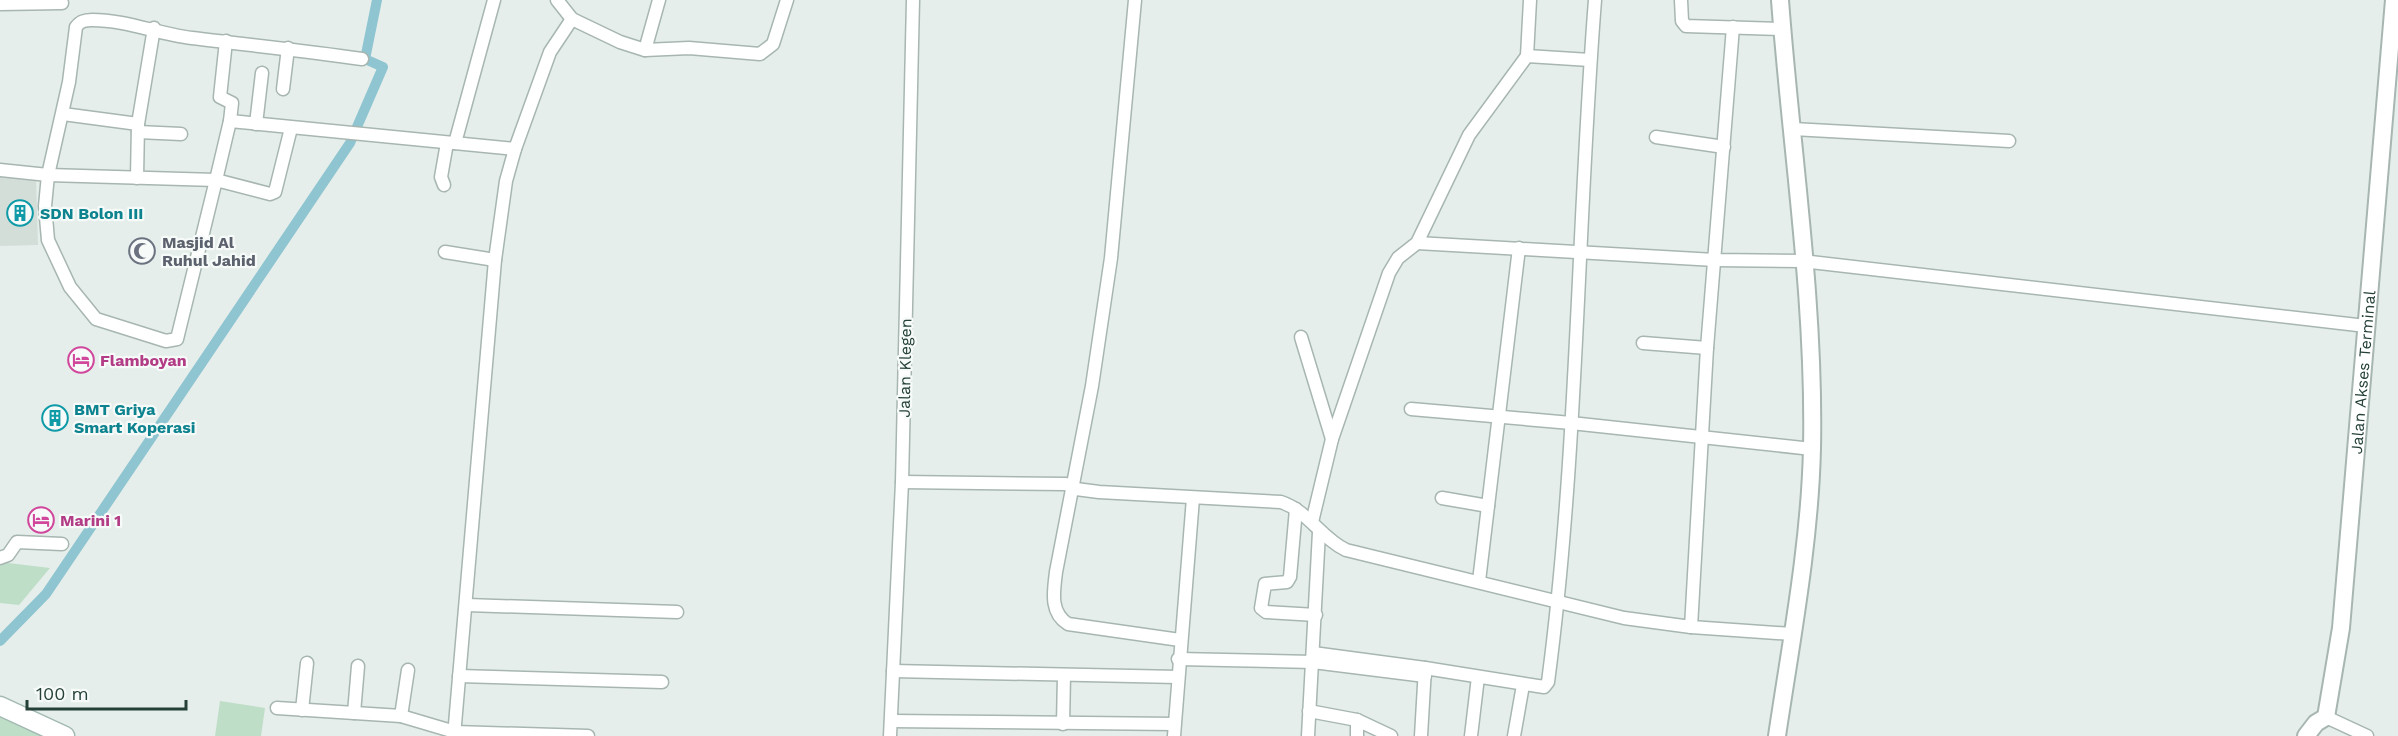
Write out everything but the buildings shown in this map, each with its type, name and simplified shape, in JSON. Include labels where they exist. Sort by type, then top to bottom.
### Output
[{"type":"main road","points":[[0,706],[66,736]]},
{"type":"street","points":[[444,185],[441,177],[494,0]]},
{"type":"street","points":[[557,0],[572,19],[620,42],[645,50],[689,48],[760,54],[773,44],[787,0]]},
{"type":"street","points":[[645,50],[660,0]]},
{"type":"street","name":"Jalan Klegen","points":[[890,736],[902,482],[913,0]]},
{"type":"street","points":[[1135,0],[1111,258],[1056,572],[1054,602],[1058,615],[1068,624],[1180,640]]},
{"type":"street","points":[[1308,736],[1316,615],[1316,527],[1332,440],[1389,273],[1398,258],[1417,243],[1469,135],[1527,56],[1530,0]]},
{"type":"street","points":[[1178,658],[1330,659],[1478,677],[1523,685],[1547,686],[1559,602],[1595,0]]},
{"type":"street","points":[[1681,0],[1683,24],[1782,29]]},
{"type":"street","points":[[1777,736],[1792,634],[1812,449],[1809,337],[1793,129],[1780,0]]},
{"type":"street","name":"Jalan Akses Terminal","points":[[2326,717],[2341,628],[2394,0]]},
{"type":"street","points":[[0,4],[62,3]]},
{"type":"street","points":[[454,734],[467,605],[495,260],[506,181],[515,149],[550,52],[572,19]]},
{"type":"street","points":[[226,41],[220,97],[232,103],[230,121],[179,337],[170,341],[104,323],[85,308],[70,286],[48,240],[45,206],[48,175],[63,114],[76,27],[79,23],[91,20],[154,28],[189,38],[226,41],[288,48],[362,59]]},
{"type":"street","points":[[1691,627],[1707,348],[1733,27]]},
{"type":"street","points":[[137,178],[138,128],[154,28]]},
{"type":"street","points":[[283,89],[288,48]]},
{"type":"street","points":[[1527,56],[1590,60]]},
{"type":"street","points":[[256,124],[262,73]]},
{"type":"street","points":[[63,114],[181,134]]},
{"type":"street","points":[[230,121],[515,149]]},
{"type":"street","points":[[0,170],[48,175],[216,180],[270,194],[275,192],[291,128]]},
{"type":"street","points":[[1793,129],[2008,141]]},
{"type":"street","points":[[1656,137],[1724,147]]},
{"type":"street","points":[[1417,243],[1715,260],[1802,261],[2366,326]]},
{"type":"street","points":[[1479,581],[1519,248]]},
{"type":"street","points":[[445,252],[495,260]]},
{"type":"street","points":[[1301,337],[1332,440]]},
{"type":"street","points":[[1643,343],[1707,348]]},
{"type":"street","points":[[1411,409],[1571,423],[1812,449]]},
{"type":"street","points":[[902,482],[1066,484],[1084,490],[1281,502],[1296,509],[1346,550],[1624,618],[1691,627],[1792,634]]},
{"type":"street","points":[[891,721],[1174,730],[1178,658],[1193,498]]},
{"type":"street","points":[[1442,498],[1488,506]]},
{"type":"street","points":[[1296,509],[1290,577],[1287,582],[1265,584],[1261,608],[1266,612],[1316,615]]},
{"type":"street","points":[[0,558],[8,555],[17,542],[63,544]]},
{"type":"street","points":[[467,605],[677,612]]},
{"type":"street","points":[[302,710],[307,663]]},
{"type":"street","points":[[354,713],[358,666]]},
{"type":"street","points":[[401,716],[408,670]]},
{"type":"street","points":[[893,671],[1178,677]]},
{"type":"street","points":[[1421,736],[1425,672]]},
{"type":"street","points":[[1064,675],[1068,728]]},
{"type":"street","points":[[459,676],[662,682]]},
{"type":"street","points":[[1471,736],[1478,677]]},
{"type":"street","points":[[1514,736],[1523,685]]},
{"type":"street","points":[[277,708],[401,716],[454,734],[588,736]]},
{"type":"street","points":[[1309,711],[1357,720],[1391,736]]},
{"type":"street","points":[[2306,736],[2316,723],[2326,717],[2367,736]]},
{"type":"street","points":[[1357,720],[1357,736]]},
{"type":"shaded area","name":"SDN Bolon III","points":[[0,174],[36,177],[38,245],[0,246]]},
{"type":"green space","points":[[0,562],[50,568],[19,605],[0,603]]},
{"type":"green space","points":[[220,701],[265,708],[261,736],[215,736]]},
{"type":"green space","points":[[0,715],[43,736],[0,736]]},
{"type":"waterway","points":[[0,641],[46,594],[350,143],[383,67],[365,59],[377,0]]},
{"type":"place","name":"SDN Bolon III","points":[[20,213]]},
{"type":"place","name":"Masjid Al Ruhul Jahid","points":[[142,251]]},
{"type":"place","name":"Flamboyan","points":[[81,360]]},
{"type":"place","name":"BMT Griya Smart Koperasi","points":[[55,418]]},
{"type":"place","name":"Marini 1","points":[[41,520]]}]
